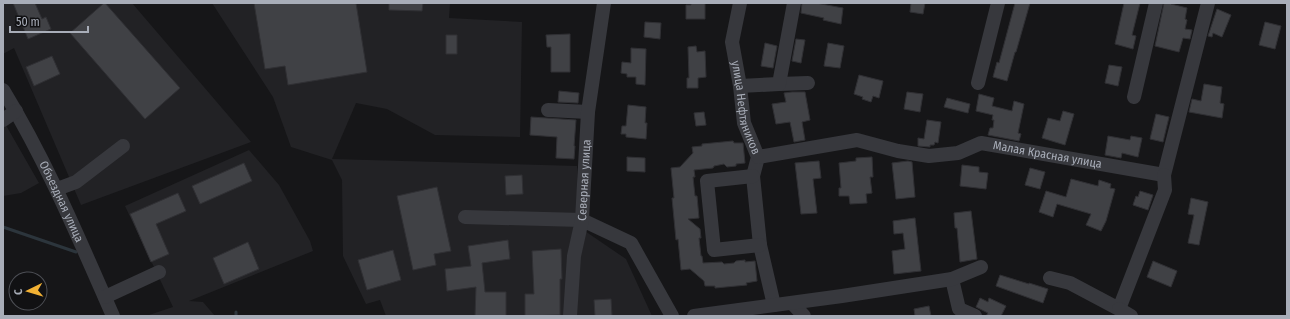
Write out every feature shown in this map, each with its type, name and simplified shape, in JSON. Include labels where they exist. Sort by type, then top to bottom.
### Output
[{"type":"street","name":"Северная улица","points":[[604,3],[588,112],[582,220],[631,243],[672,316]]},
{"type":"street","name":"улица Нефтяников","points":[[740,3],[732,42],[740,86],[744,123],[758,157],[753,176],[760,245],[774,305]]},
{"type":"street","points":[[779,84],[794,3]]},
{"type":"street","points":[[978,83],[998,3]]},
{"type":"street","points":[[1134,97],[1156,3]]},
{"type":"street","points":[[1119,309],[1165,190],[1164,175],[1208,3]]},
{"type":"street","points":[[740,86],[808,83]]},
{"type":"street","name":"Объездная улица","points":[[3,90],[16,111],[57,189],[113,316]]},
{"type":"street","points":[[548,110],[588,112]]},
{"type":"street","points":[[3,120],[16,111]]},
{"type":"street","name":"Малая Красная улица","points":[[758,157],[856,140],[898,151],[929,156],[958,153],[981,143],[1164,175]]},
{"type":"street","points":[[57,189],[76,182],[123,146]]},
{"type":"street","points":[[753,176],[707,181],[710,212],[714,250],[760,245]]},
{"type":"street","points":[[465,217],[582,220],[574,256],[570,316]]},
{"type":"street","points":[[694,316],[952,279],[981,267]]},
{"type":"street","points":[[105,297],[159,272]]},
{"type":"street","points":[[1050,278],[1070,283],[1131,316]]},
{"type":"street","points":[[952,279],[959,309],[975,316]]},
{"type":"street","points":[[792,303],[804,316]]},
{"type":"shaded area","points":[[3,3],[132,3],[251,142],[81,205],[14,48],[3,54]]},
{"type":"shaded area","points":[[212,3],[450,3],[449,18],[522,22],[520,137],[435,135],[387,109],[356,103],[332,159],[577,166],[579,227],[626,259],[652,316],[386,316],[380,300],[366,304],[343,256],[342,180],[332,160],[291,147],[273,97]]},
{"type":"shaded area","points":[[3,120],[39,183],[21,193],[3,196]]},
{"type":"shaded area","points":[[249,150],[279,185],[310,241],[313,251],[189,301],[203,302],[215,316],[146,316],[173,307],[125,206]]},
{"type":"building","points":[[13,3],[35,3],[42,19],[46,17],[51,29],[28,39]]},
{"type":"building","points":[[104,3],[180,88],[145,119],[70,33]]},
{"type":"building","points":[[254,3],[356,3],[367,72],[288,85],[285,66],[265,69]]},
{"type":"building","points":[[389,3],[423,3],[422,11],[389,10]]},
{"type":"building","points":[[691,3],[705,3],[705,19],[686,19],[686,5],[691,5]]},
{"type":"building","points":[[802,3],[816,3],[843,8],[841,24],[823,20],[824,18],[801,13]]},
{"type":"building","points":[[911,3],[925,3],[923,14],[910,12]]},
{"type":"building","points":[[1015,3],[1030,3],[1007,81],[993,77],[997,62],[999,63]]},
{"type":"building","points":[[1124,3],[1140,3],[1132,35],[1136,36],[1133,49],[1115,44]]},
{"type":"building","points":[[1164,3],[1171,3],[1187,8],[1185,29],[1192,30],[1190,39],[1183,38],[1179,52],[1155,46]]},
{"type":"building","points":[[1217,9],[1231,15],[1222,37],[1213,33],[1212,37],[1208,36]]},
{"type":"building","points":[[645,22],[661,23],[660,39],[644,37]]},
{"type":"building","points":[[1265,22],[1281,26],[1275,49],[1259,45]]},
{"type":"building","points":[[570,34],[570,72],[551,72],[551,47],[547,47],[546,35]]},
{"type":"building","points":[[446,35],[457,35],[457,54],[446,54]]},
{"type":"building","points":[[796,39],[805,40],[801,63],[792,61]]},
{"type":"building","points":[[765,43],[777,46],[773,68],[761,66]]},
{"type":"building","points":[[828,43],[844,46],[840,68],[824,66]]},
{"type":"building","points":[[696,46],[697,52],[705,51],[706,77],[698,78],[698,88],[687,88],[687,78],[689,78],[688,47]]},
{"type":"building","points":[[631,48],[646,49],[645,85],[636,84],[636,77],[627,77],[627,74],[621,73],[622,62],[631,63]]},
{"type":"building","points":[[52,56],[60,74],[34,86],[26,67]]},
{"type":"building","points":[[1109,65],[1122,67],[1118,86],[1105,83]]},
{"type":"building","points":[[859,75],[883,81],[879,98],[873,96],[871,102],[854,94]]},
{"type":"building","points":[[1204,84],[1222,87],[1220,103],[1224,104],[1222,118],[1189,112],[1192,99],[1201,101]]},
{"type":"building","points":[[559,91],[579,93],[578,103],[558,102]]},
{"type":"building","points":[[805,92],[810,120],[802,122],[805,140],[794,142],[790,122],[776,124],[772,104],[786,102],[784,93]]},
{"type":"building","points":[[907,92],[923,94],[920,112],[904,109]]},
{"type":"building","points":[[979,94],[994,98],[992,106],[1012,111],[1014,101],[1024,104],[1018,133],[1021,134],[1019,141],[988,135],[990,128],[993,128],[993,115],[976,111]]},
{"type":"building","points":[[947,98],[970,104],[968,113],[944,107]]},
{"type":"building","points":[[628,105],[646,107],[646,139],[626,137],[626,134],[621,134],[622,126],[626,126]]},
{"type":"building","points":[[1063,111],[1074,114],[1065,145],[1042,138],[1048,118],[1060,121]]},
{"type":"building","points":[[704,112],[706,125],[696,126],[694,113]]},
{"type":"building","points":[[1156,114],[1169,117],[1163,142],[1150,139]]},
{"type":"building","points":[[531,117],[576,120],[574,159],[556,158],[557,137],[530,135]]},
{"type":"building","points":[[927,120],[941,122],[938,143],[935,142],[934,145],[930,145],[930,147],[918,146],[918,138],[924,139]]},
{"type":"building","points":[[1108,136],[1130,140],[1131,136],[1142,138],[1138,157],[1122,153],[1121,158],[1105,155]]},
{"type":"building","points":[[733,141],[734,143],[743,143],[745,163],[727,167],[724,164],[714,166],[713,168],[694,170],[695,177],[693,177],[695,196],[697,196],[699,218],[688,219],[700,229],[701,238],[699,238],[703,263],[722,262],[724,264],[745,260],[745,262],[755,261],[757,281],[746,283],[747,285],[715,288],[715,286],[705,286],[704,281],[690,269],[681,270],[678,239],[676,240],[671,168],[680,167],[693,153],[692,147],[702,146],[702,144]]},
{"type":"building","points":[[627,157],[645,158],[645,172],[627,171]]},
{"type":"building","points":[[872,157],[873,177],[870,177],[872,193],[866,194],[867,203],[850,204],[849,196],[839,196],[839,188],[841,188],[839,163],[856,161],[856,158]]},
{"type":"building","points":[[819,161],[821,178],[813,179],[817,213],[801,214],[795,163]]},
{"type":"building","points":[[912,162],[915,197],[896,199],[892,163]]},
{"type":"building","points":[[244,163],[252,181],[200,204],[192,186]]},
{"type":"building","points":[[962,165],[979,167],[979,172],[988,173],[986,189],[960,186]]},
{"type":"building","points":[[1030,168],[1045,172],[1040,189],[1025,185]]},
{"type":"building","points":[[522,175],[523,194],[506,195],[505,176]]},
{"type":"building","points":[[1071,179],[1098,186],[1099,180],[1111,184],[1110,188],[1115,189],[1106,221],[1101,231],[1086,225],[1091,214],[1057,204],[1053,217],[1039,212],[1046,191],[1066,197]]},
{"type":"building","points":[[437,187],[451,251],[434,254],[436,265],[413,270],[397,196]]},
{"type":"building","points":[[1140,191],[1153,195],[1148,210],[1133,205],[1136,196],[1138,197]]},
{"type":"building","points":[[178,193],[186,211],[156,224],[169,254],[151,262],[130,214]]},
{"type":"building","points":[[1191,198],[1208,202],[1199,245],[1188,243],[1194,215],[1188,214]]},
{"type":"building","points":[[971,211],[977,259],[960,262],[954,213]]},
{"type":"building","points":[[915,218],[921,271],[894,274],[892,251],[905,249],[903,233],[894,234],[893,221]]},
{"type":"building","points":[[508,240],[510,259],[482,263],[485,292],[506,292],[506,316],[475,316],[476,287],[447,291],[445,269],[471,266],[468,246]]},
{"type":"building","points":[[248,242],[259,269],[224,284],[213,258]]},
{"type":"building","points":[[561,249],[562,279],[560,279],[560,315],[525,316],[525,294],[534,294],[532,251]]},
{"type":"building","points":[[393,250],[401,280],[367,290],[358,260]]},
{"type":"building","points":[[1153,261],[1177,271],[1171,287],[1147,277]]},
{"type":"building","points":[[1000,275],[1048,289],[1043,303],[996,286]]},
{"type":"building","points":[[980,298],[988,302],[989,298],[1006,306],[1001,316],[986,316],[988,313],[976,307]]},
{"type":"building","points":[[611,299],[612,316],[595,316],[594,300]]},
{"type":"building","points":[[929,306],[931,316],[915,316],[914,309]]},
{"type":"waterway","points":[[3,227],[76,252]]}]
